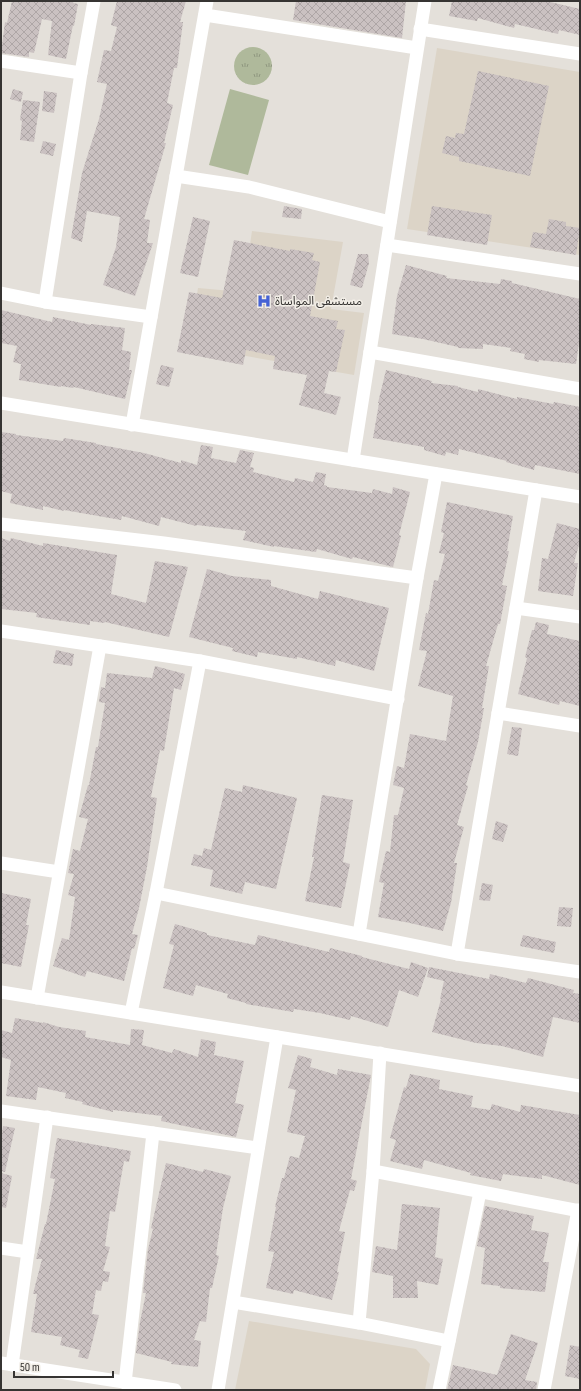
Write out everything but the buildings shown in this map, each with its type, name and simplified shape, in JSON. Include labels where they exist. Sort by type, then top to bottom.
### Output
[{"type":"street","points":[[45,302],[80,73],[94,1]]},
{"type":"street","points":[[132,425],[207,1]]},
{"type":"street","points":[[353,460],[425,1]]},
{"type":"street","points":[[205,15],[417,48]]},
{"type":"street","points":[[420,29],[580,54]]},
{"type":"street","points":[[1,61],[80,73]]},
{"type":"street","points":[[176,176],[249,187],[390,222]]},
{"type":"street","points":[[387,245],[580,274]]},
{"type":"street","points":[[1,293],[45,302],[151,317]]},
{"type":"street","points":[[370,352],[580,389]]},
{"type":"street","points":[[1,404],[580,497]]},
{"type":"street","points":[[359,934],[417,578],[436,474]]},
{"type":"street","points":[[457,954],[536,490]]},
{"type":"street","points":[[1,524],[164,543],[417,578]]},
{"type":"street","points":[[516,608],[580,617]]},
{"type":"street","points":[[1,631],[200,661],[398,699]]},
{"type":"street","points":[[36,998],[100,646]]},
{"type":"street","points":[[131,1013],[156,893],[200,661]]},
{"type":"street","points":[[498,713],[580,726]]},
{"type":"street","points":[[1,863],[59,872]]},
{"type":"street","points":[[156,893],[457,954],[580,972]]},
{"type":"street","points":[[1,992],[580,1086]]},
{"type":"street","points":[[218,1390],[277,1037]]},
{"type":"street","points":[[359,1323],[373,1171],[380,1053]]},
{"type":"street","points":[[1,1111],[258,1148]]},
{"type":"street","points":[[47,1117],[28,1252],[6,1364],[175,1390]]},
{"type":"street","points":[[125,1382],[154,1133]]},
{"type":"street","points":[[373,1171],[579,1211],[544,1390]]},
{"type":"street","points":[[439,1390],[480,1192]]},
{"type":"street","points":[[1,1248],[28,1252]]},
{"type":"street","points":[[233,1302],[359,1323],[449,1341]]},
{"type":"shaded area","points":[[437,48],[580,72],[580,255],[407,229]]},
{"type":"shaded area","name":"مستشفى المواساة","points":[[252,231],[343,242],[331,309],[364,313],[354,375],[189,346],[198,288],[243,292]]},
{"type":"shaded area","points":[[249,1321],[416,1349],[430,1364],[425,1390],[235,1390]]},
{"type":"green space","points":[[249,47],[257,47],[267,52],[271,59],[271,73],[267,80],[257,85],[249,85],[239,80],[237,77],[234,70],[234,62],[239,52],[242,50]]},
{"type":"green space","points":[[230,89],[269,100],[248,175],[209,165]]},
{"type":"place","name":"مستشفى المواساة","points":[[264,301]]}]
